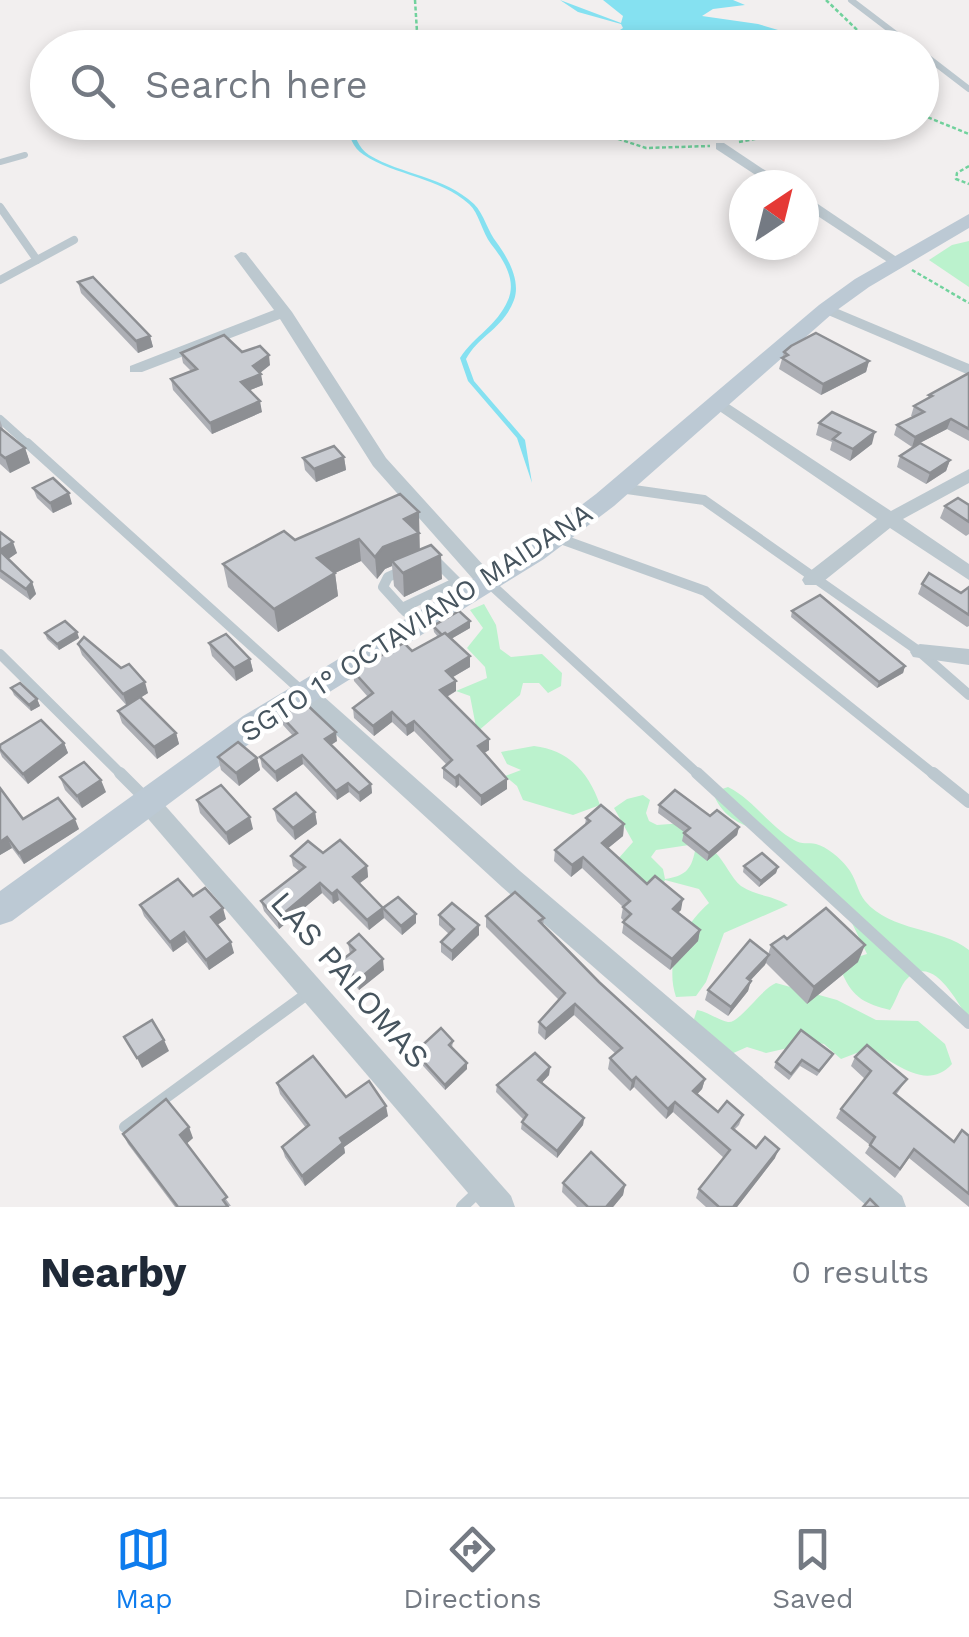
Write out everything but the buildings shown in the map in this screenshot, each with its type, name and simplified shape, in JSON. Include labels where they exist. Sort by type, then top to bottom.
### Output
[{"type":"main road","name":"SGTO 1° OCTAVIANO MAIDANA","points":[[0,910],[146,800],[254,724],[305,694],[409,617],[556,537],[619,488],[826,309],[969,220]]},
{"type":"street","points":[[720,146],[757,170]]},
{"type":"street","points":[[819,211],[897,262]]},
{"type":"street","points":[[240,256],[284,312],[380,462],[470,585]]},
{"type":"street","points":[[826,309],[969,370]]},
{"type":"street","points":[[136,369],[284,312]]},
{"type":"street","points":[[718,402],[969,573]]},
{"type":"street","points":[[812,580],[890,520],[969,474]]},
{"type":"street","points":[[920,652],[969,657]]},
{"type":"street","points":[[305,694],[891,1207]]},
{"type":"street","name":"LAS PALOMAS","points":[[146,800],[491,1197]]},
{"type":"lane","points":[[852,0],[891,30]]},
{"type":"lane","points":[[939,66],[969,89]]},
{"type":"lane","points":[[0,162],[25,155]]},
{"type":"lane","points":[[0,207],[37,260]]},
{"type":"lane","points":[[0,280],[74,240]]},
{"type":"lane","points":[[0,419],[305,694]]},
{"type":"lane","points":[[619,488],[704,500],[812,580],[920,652],[969,696]]},
{"type":"lane","points":[[556,537],[705,591],[969,802]]},
{"type":"lane","points":[[427,560],[440,562],[470,585],[969,1023]]},
{"type":"lane","points":[[409,617],[383,582],[414,566]]},
{"type":"lane","points":[[0,654],[146,800]]},
{"type":"lane","points":[[125,1127],[312,990]]},
{"type":"lane","points":[[462,1207],[491,1197]]},
{"type":"path","points":[[415,0],[417,30]]},
{"type":"path","points":[[826,0],[857,30]]},
{"type":"path","points":[[939,122],[969,134]]},
{"type":"path","points":[[622,140],[646,148],[720,146],[751,140]]},
{"type":"path","points":[[969,166],[957,173],[956,179],[969,184]]},
{"type":"path","points":[[897,262],[969,303]]},
{"type":"green space","points":[[969,241],[969,287],[929,260],[952,245]]},
{"type":"green space","points":[[484,604],[496,625],[500,649],[511,657],[542,654],[562,673],[561,686],[548,693],[539,683],[523,683],[520,695],[477,732],[470,696],[456,691],[487,678],[485,667],[467,648],[483,628],[470,610]]},
{"type":"green space","points":[[534,746],[558,752],[576,765],[600,805],[573,815],[523,800],[517,786],[505,776],[521,770],[507,764],[501,752]]},
{"type":"green space","points":[[728,787],[794,840],[829,850],[850,871],[865,901],[876,911],[969,950],[969,1020],[943,983],[925,971],[905,981],[890,1010],[856,995],[843,975],[851,959],[867,954],[851,921],[761,832],[725,813],[713,792]]},
{"type":"green space","points":[[643,795],[650,800],[646,813],[649,821],[657,825],[683,823],[689,845],[656,850],[651,857],[663,869],[665,879],[686,871],[695,851],[715,852],[741,886],[788,905],[724,933],[706,982],[696,996],[676,997],[672,971],[678,945],[691,922],[709,903],[699,889],[665,880],[658,894],[618,859],[633,842],[614,808]]},
{"type":"green space","points":[[776,983],[837,1000],[876,1020],[918,1021],[945,1044],[952,1064],[942,1072],[920,1075],[867,1049],[841,1059],[824,1044],[814,1042],[766,1053],[747,1047],[729,1055],[698,1029],[694,1019],[697,1010],[733,1021]]},
{"type":"water","points":[[560,0],[621,23],[623,16],[603,0],[733,0],[745,5],[713,9],[702,16],[778,30],[620,30],[621,24],[578,12]]},
{"type":"water","points":[[352,140],[357,140],[369,155],[450,187],[474,204],[509,263],[516,285],[514,300],[504,318],[466,359],[474,381],[525,440],[532,483],[517,438],[468,381],[460,358],[498,317],[508,300],[511,285],[504,263],[469,204],[444,188],[376,162]]}]
